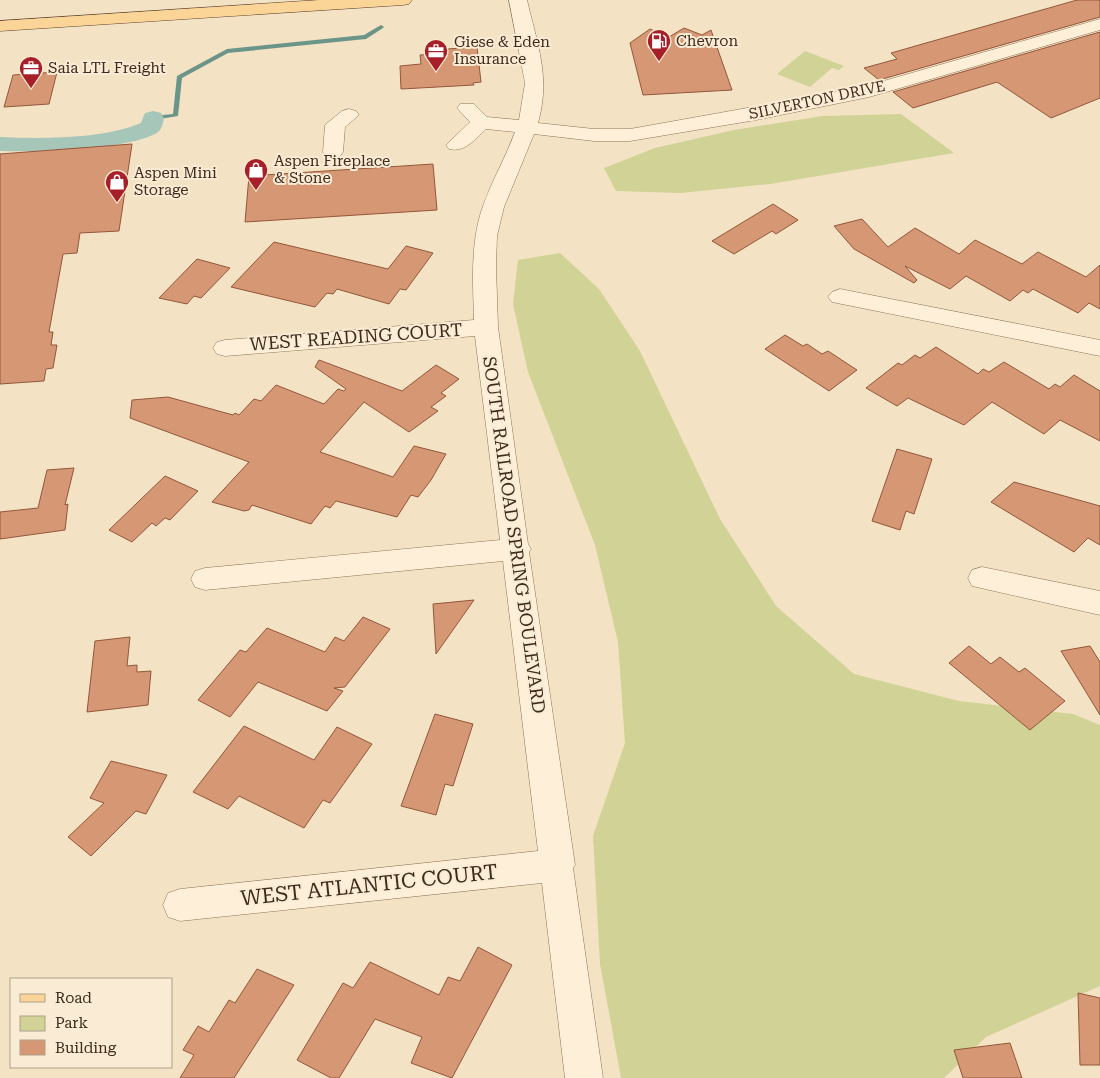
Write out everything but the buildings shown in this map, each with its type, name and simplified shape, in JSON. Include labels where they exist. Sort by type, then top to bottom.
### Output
[{"type":"main road","points":[[0,26],[404,0]]},
{"type":"street","name":"SOUTH RAILROAD SPRING BOULEVARD","points":[[518,0],[535,90],[527,128],[493,206],[488,224],[484,260],[486,327],[517,549],[584,1078]]},
{"type":"street","name":"SILVERTON DRIVE","points":[[456,145],[474,115],[527,128],[594,135],[630,135],[765,112],[862,92],[1100,24]]},
{"type":"street","points":[[333,152],[335,125],[349,115]]},
{"type":"street","points":[[840,297],[1100,348]]},
{"type":"street","name":"WEST READING COURT","points":[[225,348],[486,327]]},
{"type":"street","points":[[205,579],[517,549]]},
{"type":"street","points":[[982,578],[1100,603]]},
{"type":"street","name":"WEST ATLANTIC COURT","points":[[180,906],[558,865]]},
{"type":"green space","points":[[805,51],[844,66],[839,70],[832,68],[810,87],[777,74]]},
{"type":"green space","points":[[901,114],[954,153],[770,184],[681,193],[616,191],[604,168],[655,148],[734,130],[823,116]]},
{"type":"green space","points":[[560,253],[599,289],[640,351],[720,519],[776,606],[854,674],[959,701],[1073,714],[1100,725],[1100,986],[986,1037],[944,1078],[621,1078],[600,964],[593,836],[625,743],[618,642],[595,545],[528,372],[513,304],[518,260]]},
{"type":"waterway","points":[[153,118],[176,115],[179,77],[227,51],[366,37],[381,27]]},
{"type":"waterway","points":[[0,144],[30,145],[127,137],[151,127],[153,118]]},
{"type":"place","name":"Chevron","points":[[659,62]]},
{"type":"place","name":"Giese & Eden Insurance","points":[[436,72]]},
{"type":"place","name":"Saia LTL Freight","points":[[31,89]]},
{"type":"place","name":"Aspen Fireplace & Stone","points":[[256,191]]},
{"type":"place","name":"Aspen Mini Storage","points":[[117,203]]}]
